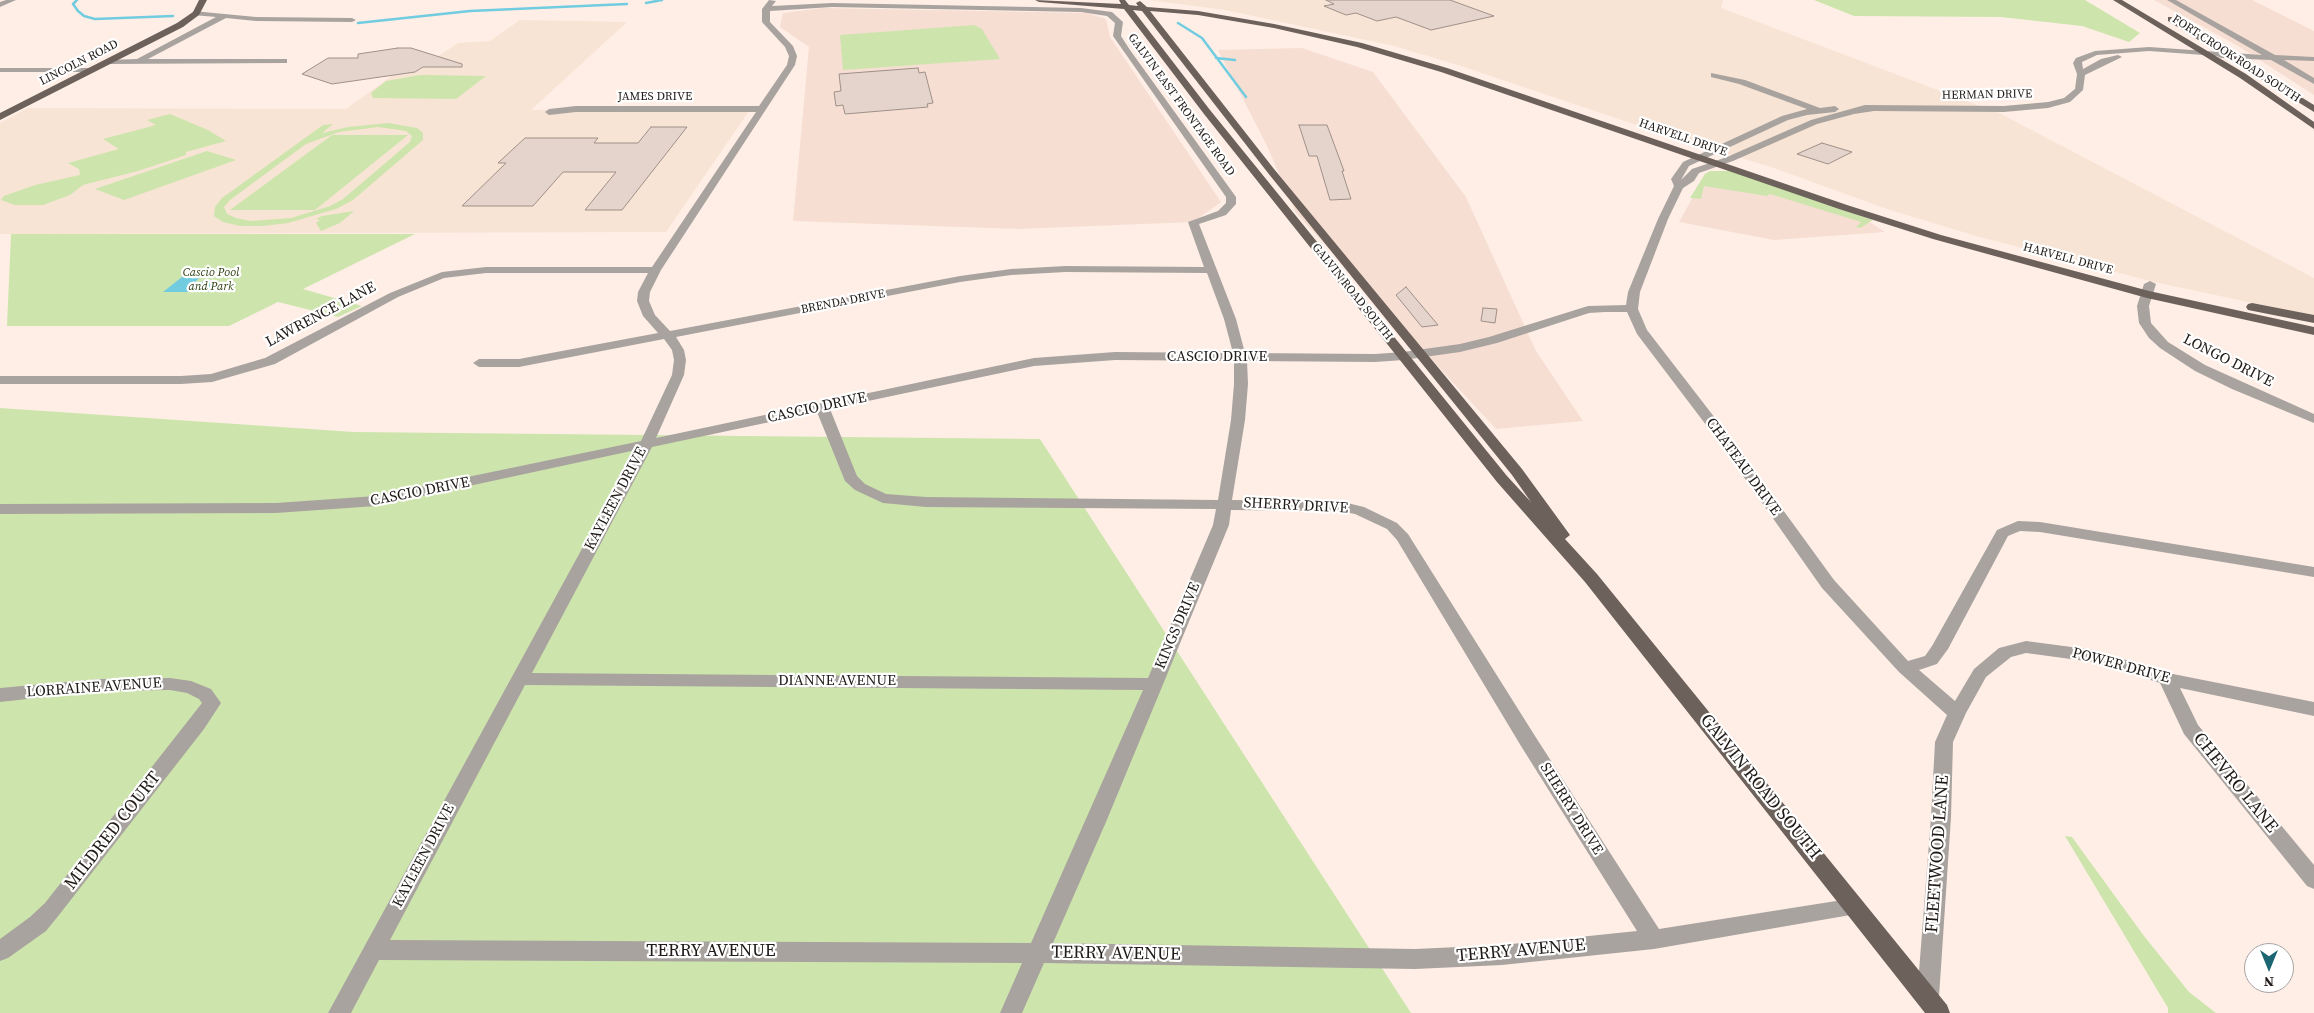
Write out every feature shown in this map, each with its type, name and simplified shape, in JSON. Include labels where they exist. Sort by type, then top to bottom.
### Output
[{"type":"main road","name":"HARVELL DRIVE","points":[[1039,0],[1141,3],[1235,14],[1321,30],[1381,44],[1455,66],[1938,228],[2148,289],[2314,319]]},
{"type":"main road","name":"HARVELL DRIVE","points":[[1111,0],[1123,2]]},
{"type":"main road","name":"FORT CROOK ROAD SOUTH","points":[[2116,0],[2209,54],[2314,126]]},
{"type":"main road","name":"LINCOLN ROAD","points":[[3,115],[180,25],[196,13],[204,1]]},
{"type":"main road","name":"LINCOLN ROAD","points":[[169,30],[188,10],[192,2]]},
{"type":"main road","name":"GALVIN ROAD SOUTH","points":[[1123,2],[1207,112],[1502,480],[1591,578],[1937,1008]]},
{"type":"main road","name":"HARVELL DRIVE","points":[[1141,3],[1316,35],[1408,58],[1937,237],[2314,331]]},
{"type":"main road","name":"GALVIN ROAD SOUTH","points":[[1141,3],[1271,171],[1518,472],[1591,578]]},
{"type":"main road","points":[[1156,24],[1158,17],[1165,14],[1198,14]]},
{"type":"main road","name":"FORT CROOK ROAD SOUTH","points":[[2164,16],[2231,55],[2314,109]]},
{"type":"street","points":[[0,5],[12,0]]},
{"type":"street","points":[[766,9],[773,0]]},
{"type":"street","points":[[766,9],[832,5],[1016,8],[1021,0]]},
{"type":"street","points":[[2170,0],[2314,81]]},
{"type":"street","name":"GALVIN EAST FRONTAGE ROAD","points":[[1016,8],[1098,11],[1109,14],[1116,19],[1120,26],[1117,36],[1231,197],[1231,204],[1222,213],[1193,222]]},
{"type":"street","name":"KAYLEEN DRIVE","points":[[340,1013],[646,445],[680,366],[675,343],[648,316],[643,301],[644,292],[655,270],[788,70],[793,56],[786,42],[766,22],[766,9]]},
{"type":"street","points":[[196,13],[270,19],[352,20]]},
{"type":"street","points":[[138,62],[226,15]]},
{"type":"street","name":"HERMAN DRIVE","points":[[1699,158],[1785,118],[1818,110],[1875,108],[2004,109],[2048,105],[2067,100],[2074,95],[2080,86],[2079,60],[2106,51],[2149,49],[2209,54]]},
{"type":"street","name":"HERMAN DRIVE","points":[[2081,74],[2104,61],[2123,55],[2151,53],[2314,59]]},
{"type":"street","points":[[108,62],[284,61]]},
{"type":"street","points":[[0,70],[92,70]]},
{"type":"street","points":[[1714,75],[1742,82],[1818,110]]},
{"type":"street","name":"HERMAN DRIVE","points":[[1717,164],[1814,122],[1841,114],[1875,108]]},
{"type":"street","name":"JAMES DRIVE","points":[[549,112],[576,109],[761,109]]},
{"type":"street","points":[[1679,186],[1676,179],[1678,174],[1686,164],[1699,158]]},
{"type":"street","points":[[1632,309],[1634,292],[1656,234],[1679,186],[1690,179],[1695,171],[1717,164]]},
{"type":"street","name":"KINGS DRIVE","points":[[1011,1013],[1221,525],[1241,384],[1240,357],[1230,318],[1193,222]]},
{"type":"street","name":"BRENDA DRIVE","points":[[479,363],[520,363],[960,280],[1012,272],[1066,269],[1210,270]]},
{"type":"street","name":"LAWRENCE LANE","points":[[0,380],[181,380],[212,378],[270,361],[394,295],[442,275],[486,270],[655,270]]},
{"type":"street","name":"LONGO DRIVE","points":[[2148,289],[2143,306],[2145,323],[2153,335],[2164,345],[2200,368],[2236,386],[2314,419]]},
{"type":"street","name":"CASCIO DRIVE","points":[[0,509],[276,508],[343,505],[414,495],[1006,367],[1058,359],[1115,356],[1375,358],[1403,356],[1493,340],[1588,310],[1604,308],[1632,309]]},
{"type":"street","name":"CHATEAU DRIVE","points":[[1632,309],[1641,331],[1727,443],[1828,584],[1905,668],[1957,713]]},
{"type":"street","name":"SHERRY DRIVE","points":[[822,407],[850,478],[860,487],[883,498],[926,502],[1225,503],[1339,506],[1359,510],[1392,526],[1403,537],[1534,750],[1654,939]]},
{"type":"street","points":[[1905,668],[1930,660],[1940,649],[2002,532],[2018,526],[2040,527],[2314,572]]},
{"type":"street","name":"POWER DRIVE","points":[[1957,713],[1980,673],[2005,652],[2026,647],[2094,656],[2167,679],[2314,709]]},
{"type":"street","name":"DIANNE AVENUE","points":[[520,679],[1154,684]]},
{"type":"street","name":"CHEVRO LANE","points":[[2167,679],[2191,729],[2314,880]]},
{"type":"street","name":"LORRAINE AVENUE","points":[[0,695],[100,686],[170,684],[191,687],[205,694],[212,703]]},
{"type":"street","name":"MILDRED COURT","points":[[2,950],[38,924],[52,909],[198,724],[212,703]]},
{"type":"street","name":"FLEETWOOD LANE","points":[[1937,1008],[1944,742],[1957,713]]},
{"type":"street","name":"TERRY AVENUE","points":[[373,950],[1038,953],[1415,959],[1502,956],[1654,939],[1855,906]]},
{"type":"shaded area","points":[[1148,0],[1723,0],[1721,8],[2001,114],[2314,278],[2314,316],[2154,282],[1976,236],[1887,209],[1768,166],[1681,140],[1458,65],[1394,46],[1225,10]]},
{"type":"shaded area","points":[[2154,0],[2252,0],[2314,31],[2314,95],[2238,46]]},
{"type":"shaded area","points":[[823,8],[1087,13],[1106,19],[1110,37],[1221,202],[1193,222],[1018,229],[793,221],[809,47],[780,27],[783,13]]},
{"type":"shaded area","points":[[520,20],[627,22],[531,110],[749,111],[666,232],[0,234],[0,123],[28,108],[346,109],[393,75],[415,72],[458,43],[490,41]]},
{"type":"shaded area","points":[[1302,48],[1373,72],[1466,197],[1536,351],[1583,421],[1496,429],[1296,213],[1266,144],[1218,50]]},
{"type":"shaded area","points":[[1703,179],[1765,186],[1862,217],[1885,232],[1774,240],[1679,222]]},
{"type":"green space","points":[[1814,0],[2085,0],[2140,33],[2129,42],[2082,26],[2001,17],[1854,16]]},
{"type":"green space","points":[[974,25],[982,29],[1000,59],[843,70],[840,35]]},
{"type":"green space","points":[[420,75],[486,76],[456,99],[373,98],[371,93],[386,81]]},
{"type":"green space","points":[[170,114],[208,130],[226,141],[186,152],[186,155],[138,171],[83,185],[70,195],[43,205],[15,205],[1,200],[4,196],[35,185],[80,175],[79,169],[68,163],[119,149],[103,139],[156,125],[147,120]]},
{"type":"green space","points":[[388,123],[417,128],[423,133],[423,140],[353,200],[336,209],[288,223],[263,226],[240,226],[223,222],[214,216],[215,207],[222,198],[323,125],[333,124],[322,133],[348,127]],"holes":[[[378,127],[406,131],[412,136],[410,142],[343,199],[330,206],[291,218],[251,221],[227,214],[224,207],[230,200],[306,144],[339,132]]]},
{"type":"green space","points":[[332,135],[408,135],[315,210],[230,210]]},
{"type":"green space","points":[[207,151],[236,160],[124,200],[95,189]]},
{"type":"green space","points":[[1710,171],[1730,171],[1873,220],[1860,228],[1856,227],[1861,222],[1770,194],[1767,196],[1704,186],[1701,199],[1690,198],[1705,174]]},
{"type":"green space","points":[[354,211],[340,223],[321,231],[316,223],[320,220],[316,219],[322,216]]},
{"type":"green space","name":"Cascio Pool and Park","points":[[11,234],[415,234],[303,289],[362,306],[338,317],[278,302],[229,326],[7,326]]},
{"type":"green space","points":[[0,408],[354,432],[1040,439],[1411,1013],[0,1013]]},
{"type":"green space","points":[[2065,836],[2072,837],[2144,936],[2189,992],[2216,1013],[2168,1013],[2168,1008]]},
{"type":"water","points":[[187,273],[205,273],[195,282],[226,282],[214,292],[163,292]]},
{"type":"building","points":[[1326,0],[1450,0],[1494,16],[1431,30],[1396,17],[1377,21],[1356,13],[1346,15],[1324,6],[1334,4]]},
{"type":"building","points":[[411,48],[462,64],[462,67],[423,67],[415,72],[332,84],[302,74],[328,58],[358,58],[358,54]]},
{"type":"building","points":[[918,68],[919,73],[925,72],[933,103],[927,104],[928,107],[845,114],[843,105],[836,106],[834,92],[841,91],[839,74]]},
{"type":"building","points":[[1299,125],[1327,125],[1344,171],[1342,171],[1351,199],[1330,200],[1317,156],[1309,156]]},
{"type":"building","points":[[651,127],[687,127],[622,210],[585,210],[616,172],[563,172],[533,206],[462,206],[506,163],[498,163],[525,138],[598,138],[594,143],[638,143]]},
{"type":"building","points":[[1822,143],[1852,152],[1828,164],[1797,154]]},
{"type":"building","points":[[1406,287],[1438,325],[1422,327],[1396,295]]},
{"type":"building","points":[[1483,308],[1497,309],[1495,323],[1481,321]]},
{"type":"waterway","points":[[77,0],[73,4],[78,11],[84,16],[95,19],[173,16]]},
{"type":"waterway","points":[[646,3],[662,0]]},
{"type":"waterway","points":[[358,23],[470,11],[627,4]]},
{"type":"waterway","points":[[1178,23],[1202,38],[1217,58]]},
{"type":"waterway","points":[[1217,58],[1235,60]]},
{"type":"waterway","points":[[1217,58],[1246,97]]}]
